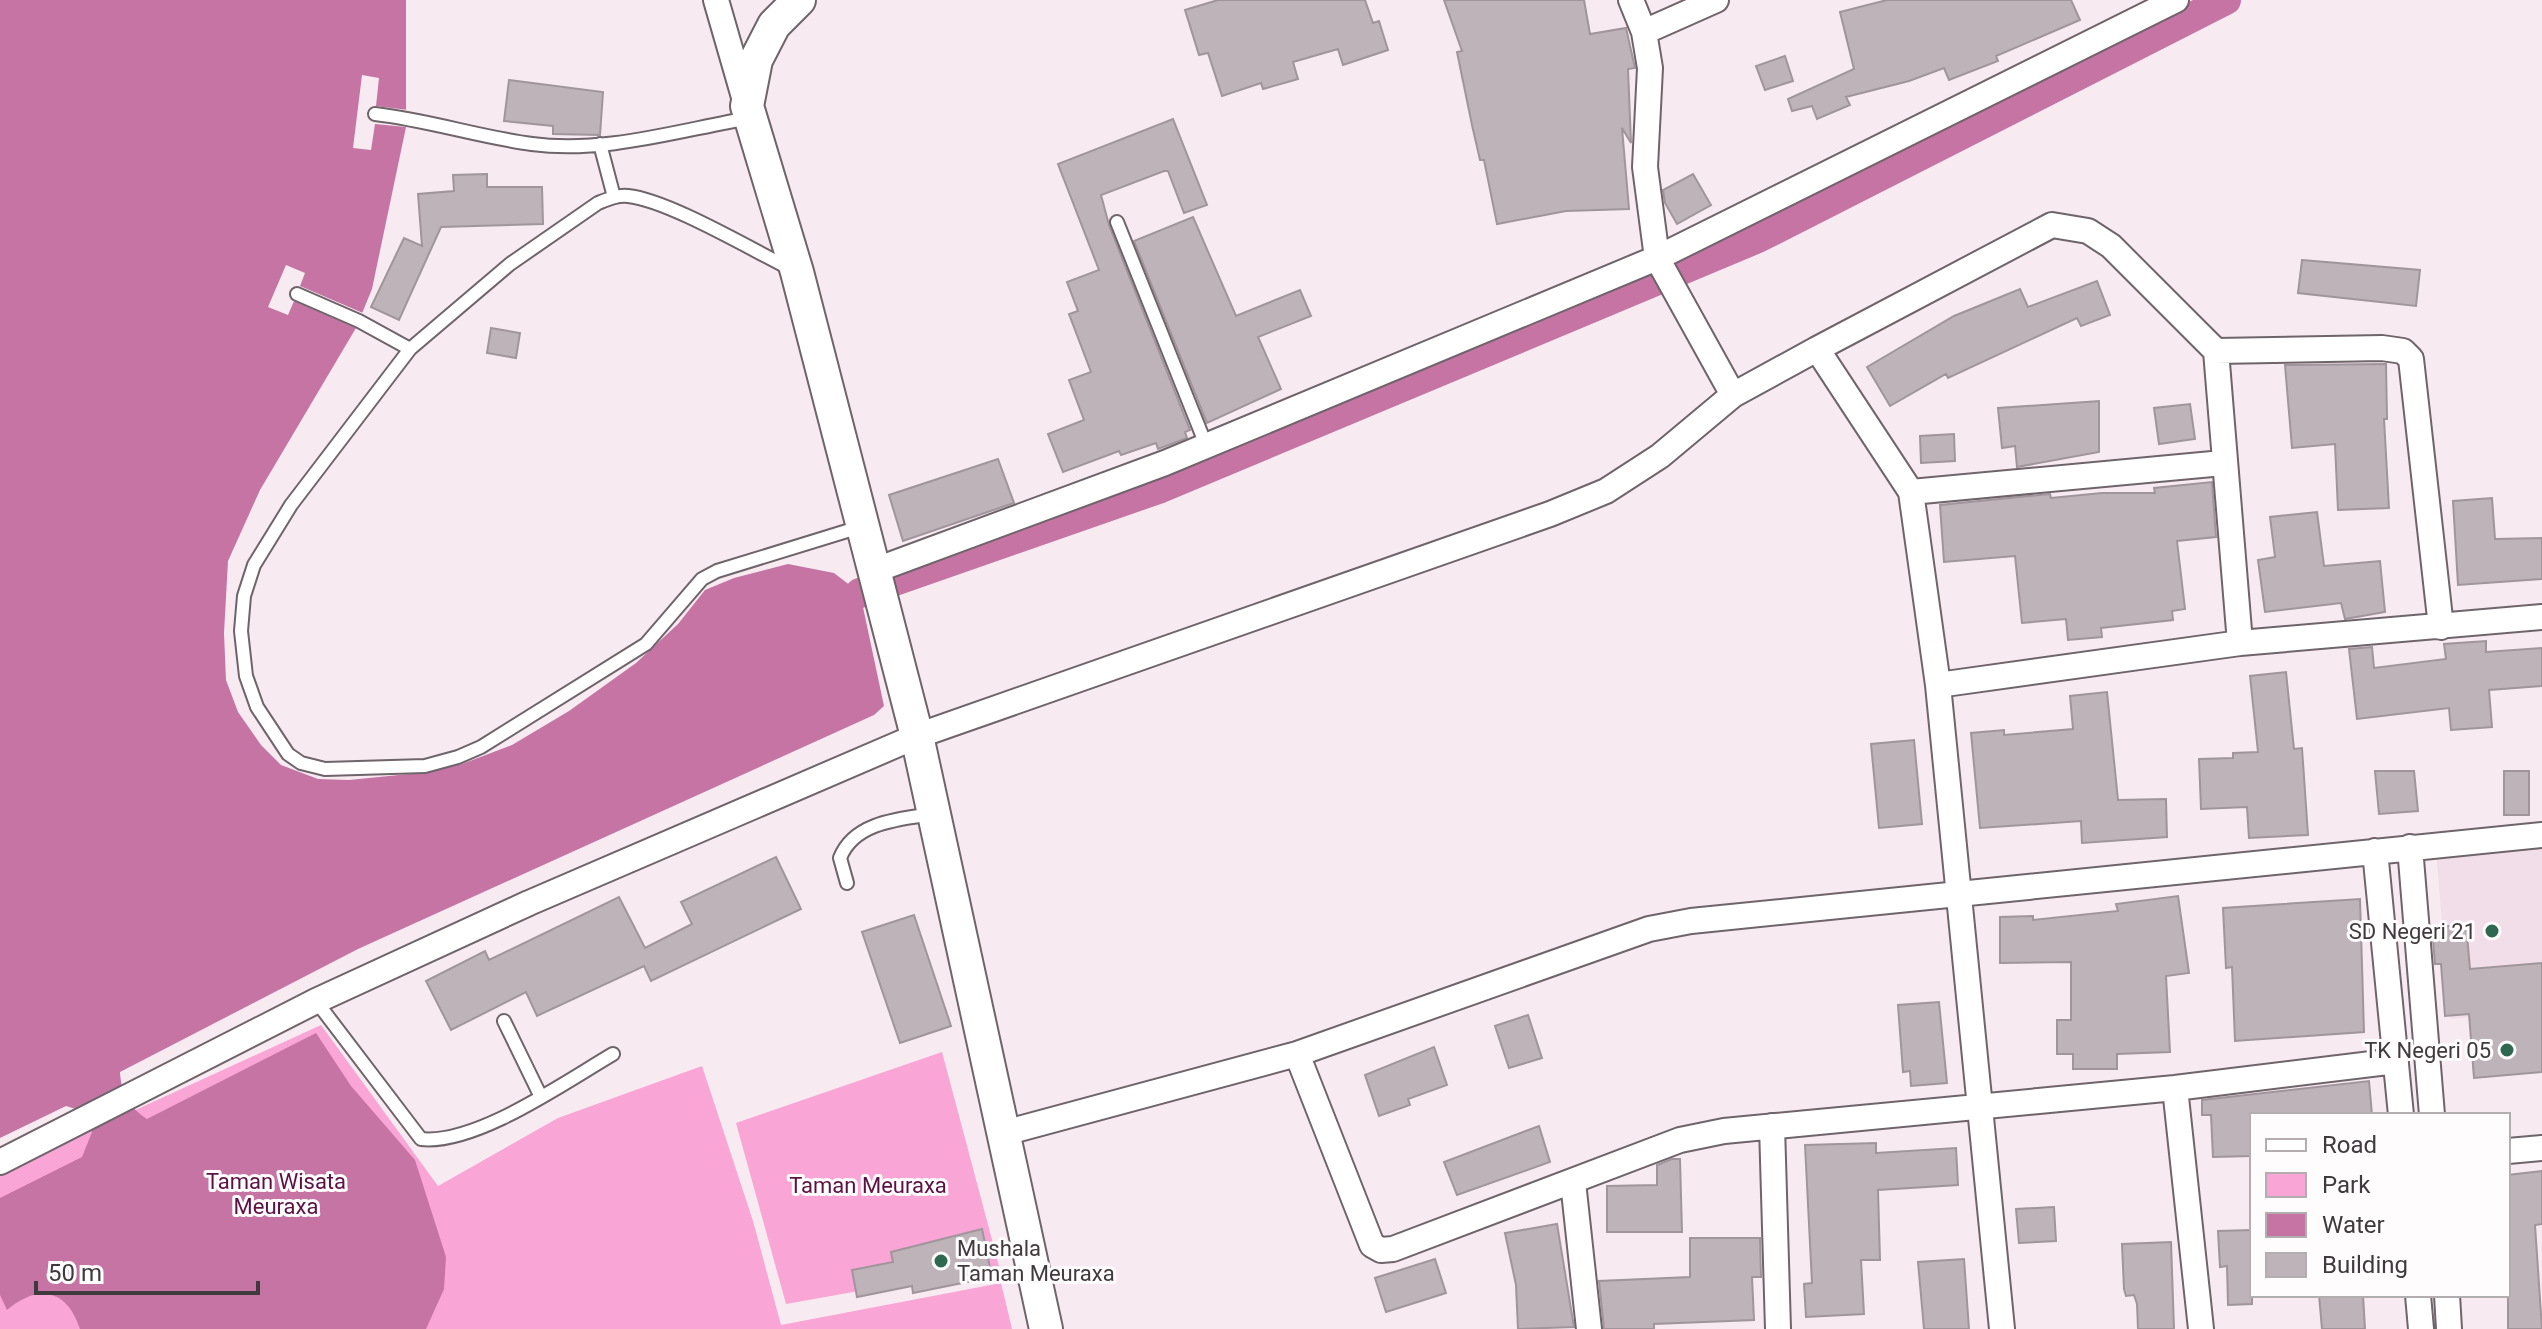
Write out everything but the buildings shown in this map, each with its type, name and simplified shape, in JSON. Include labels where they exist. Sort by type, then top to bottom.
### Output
[{"type":"street","points":[[716,0],[797,272],[878,578],[915,729],[1046,1329]]},
{"type":"street","points":[[749,112],[756,60],[774,25],[799,0]]},
{"type":"street","points":[[1631,0],[1644,32],[1650,68],[1645,167],[1659,262],[1695,332],[1733,395]]},
{"type":"street","points":[[1644,32],[1716,0]]},
{"type":"street","points":[[878,578],[1659,262],[2176,0]]},
{"type":"street","points":[[0,1162],[70,1130],[316,1001],[915,729],[1550,514],[1606,491],[1660,456],[1733,395],[2052,225],[2088,231],[2111,246],[2216,351],[2240,643]]},
{"type":"street","points":[[2216,351],[2382,348],[2403,351],[2411,359],[2441,627]]},
{"type":"street","points":[[1817,349],[1911,492],[1938,685],[2002,1329]]},
{"type":"street","points":[[1911,492],[2223,463]]},
{"type":"street","points":[[1938,685],[2240,643],[2542,617]]},
{"type":"street","points":[[1004,1133],[1297,1054],[1649,929],[1691,921],[2542,835]]},
{"type":"street","points":[[2410,847],[2432,1113]]},
{"type":"street","points":[[2375,851],[2401,1113]]},
{"type":"street","points":[[1297,1054],[1372,1245],[1381,1250],[1393,1249],[1680,1140],[1724,1131],[2175,1088],[2396,1061]]},
{"type":"street","points":[[2175,1088],[2201,1329]]},
{"type":"street","points":[[1772,1126],[1778,1329]]},
{"type":"street","points":[[2510,1151],[2542,1148]]},
{"type":"street","points":[[1573,1182],[1589,1329]]},
{"type":"street","points":[[2418,1297],[2421,1329]]},
{"type":"street","points":[[2447,1297],[2449,1329]]},
{"type":"lane","points":[[375,114],[533,144],[600,144],[749,112]]},
{"type":"lane","points":[[600,144],[614,197]]},
{"type":"lane","points":[[797,272],[657,203],[614,197],[563,225],[510,264],[410,349],[291,505],[254,565],[244,596],[241,649],[249,686],[273,734],[288,754],[301,763],[325,769],[425,766],[481,747],[646,644],[695,586],[717,571],[865,526]]},
{"type":"lane","points":[[1117,222],[1206,445]]},
{"type":"lane","points":[[297,294],[359,321],[410,349]]},
{"type":"lane","points":[[847,883],[840,858],[855,835],[889,821],[933,814]]},
{"type":"lane","points":[[316,1001],[421,1139],[435,1141],[510,1115],[613,1054]]},
{"type":"lane","points":[[504,1021],[541,1097]]},
{"type":"shaded area","name":"SD Negeri 21","points":[[2542,842],[2542,1011],[2450,1019],[2436,851]]},
{"type":"green space","name":"Taman Wisata Meuraxa","points":[[321,1025],[438,1186],[558,1118],[702,1066],[753,1221],[781,1325],[1001,1283],[1012,1329],[0,1329],[0,1172]]},
{"type":"green space","name":"Taman Meuraxa","points":[[942,1052],[999,1266],[786,1304],[736,1123]]},
{"type":"water","points":[[0,0],[406,0],[406,127],[372,289],[356,328],[260,490],[228,561],[224,633],[226,680],[238,712],[261,745],[281,765],[318,779],[349,780],[419,773],[462,764],[512,745],[569,711],[636,663],[678,624],[705,590],[734,578],[788,564],[834,573],[860,593],[884,706],[874,715],[358,949],[120,1072],[127,1099],[147,1119],[316,1033],[351,1086],[415,1160],[446,1257],[444,1289],[426,1329],[80,1329],[67,1305],[50,1294],[29,1296],[7,1310],[0,1295],[0,1198],[82,1157],[92,1132],[82,1111],[66,1106],[0,1138]]},
{"type":"pier","points":[[362,75],[379,78],[376,106],[408,110],[406,127],[375,124],[371,150],[353,148]]},
{"type":"pier","points":[[286,265],[305,273],[300,286],[363,313],[356,328],[294,301],[288,315],[268,307]]},
{"type":"waterway","points":[[860,593],[1161,488],[1758,238],[2226,0]]},
{"type":"place","name":"SD Negeri 21","points":[[2492,931]]},
{"type":"place","name":"TK Negeri 05","points":[[2507,1050]]},
{"type":"place","name":"Mushala Taman Meuraxa","points":[[941,1261]]}]
